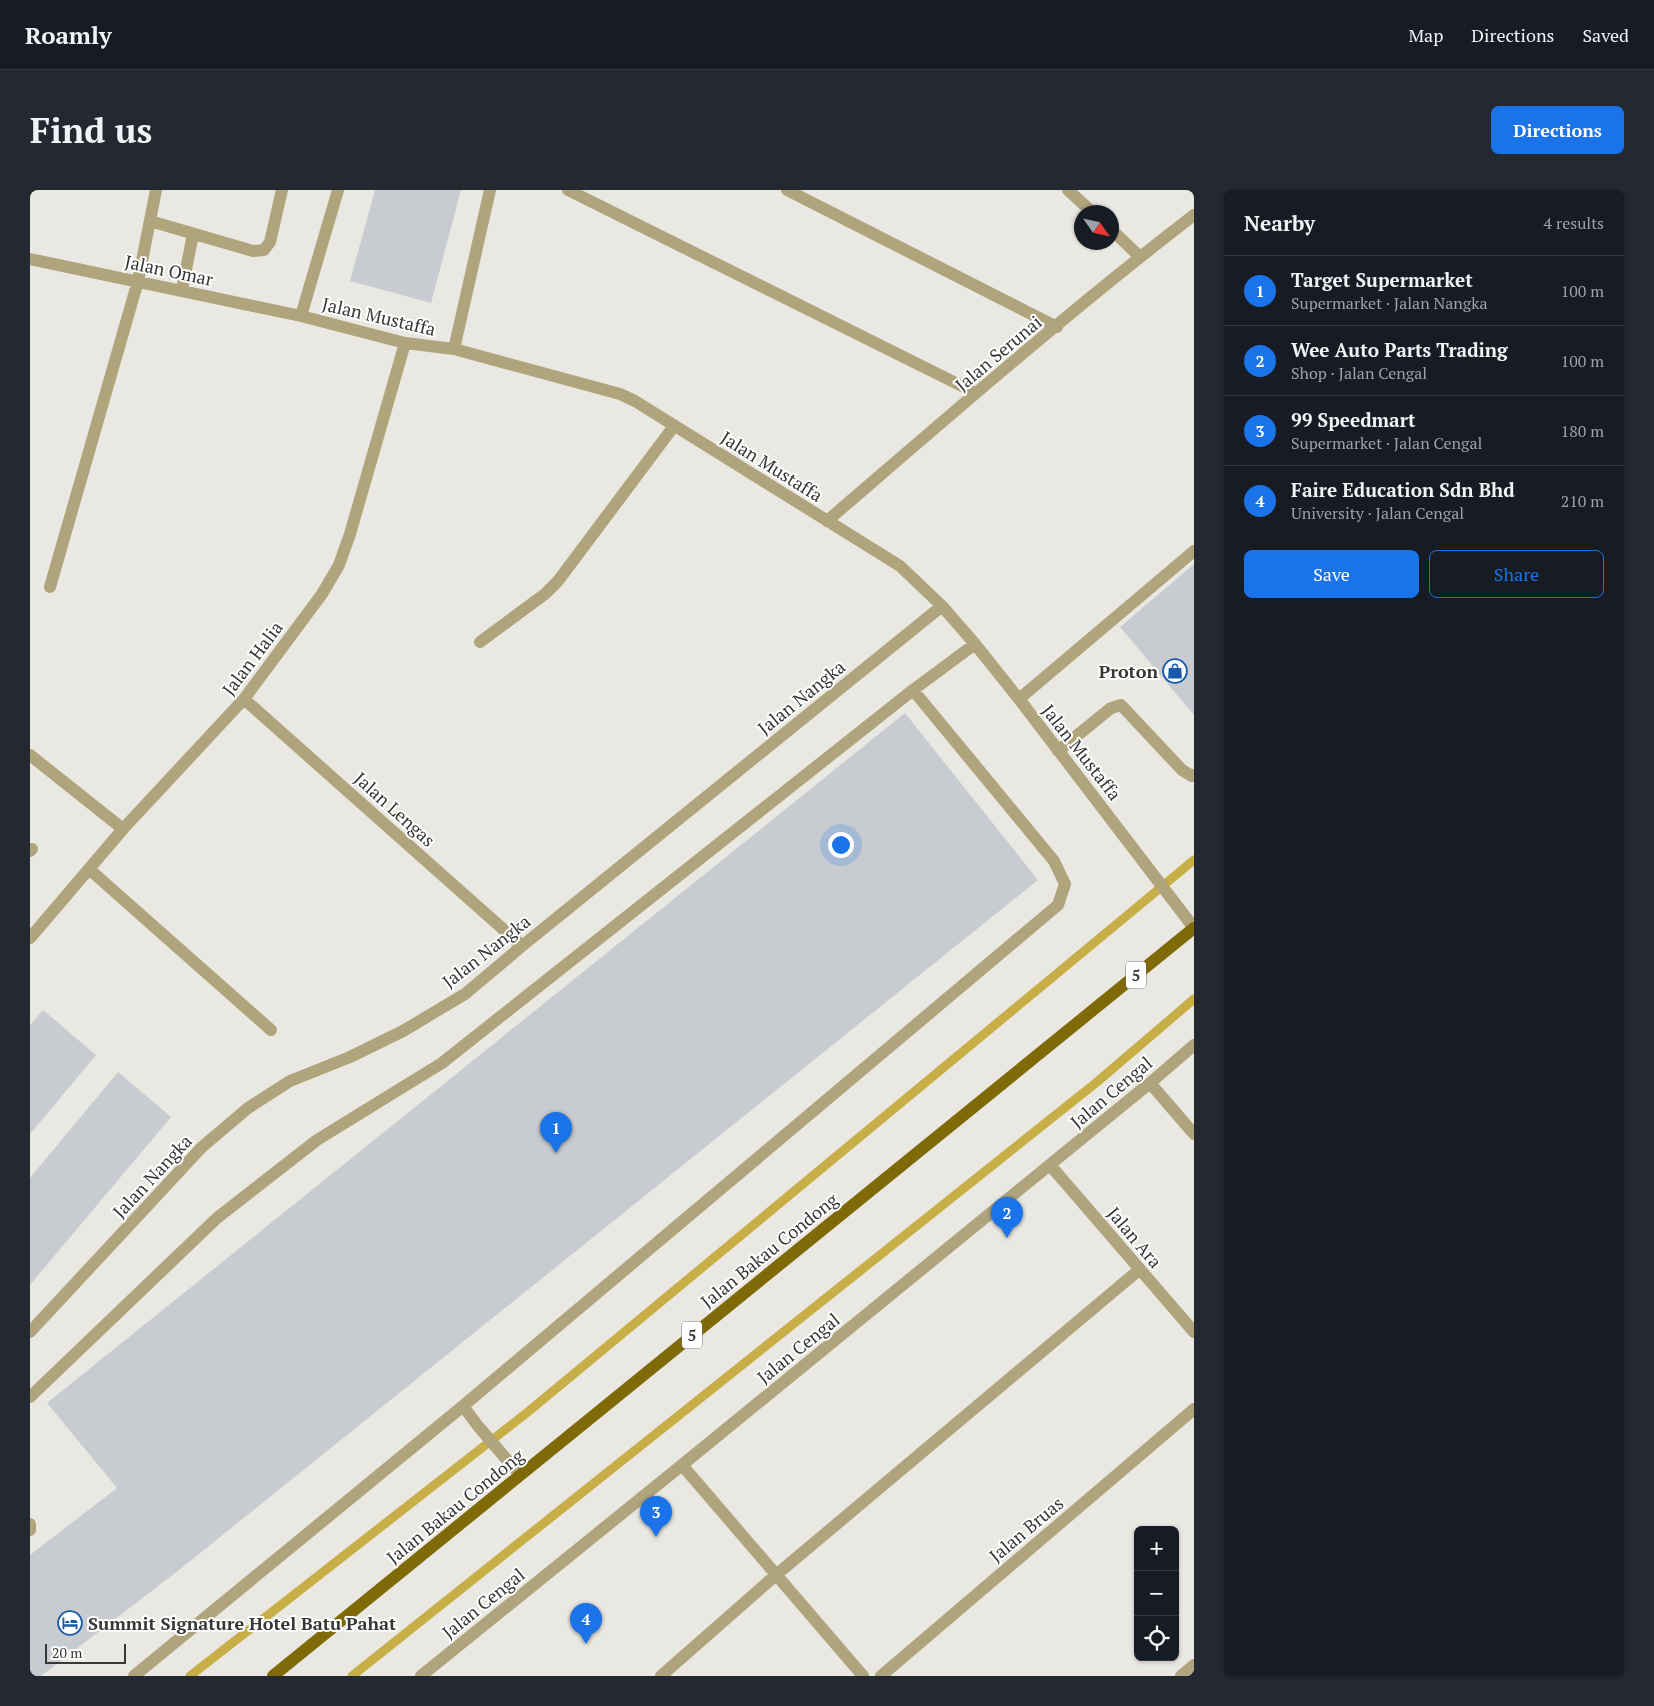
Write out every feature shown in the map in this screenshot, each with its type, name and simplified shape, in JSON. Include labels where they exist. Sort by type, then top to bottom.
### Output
[{"type":"main road","name":"Jalan Bakau Condong","points":[[273,1676],[1194,928]]},
{"type":"street","points":[[50,587],[138,281],[156,190]]},
{"type":"street","points":[[150,221],[253,251],[264,250],[270,242],[282,190]]},
{"type":"street","name":"Jalan Mustaffa","points":[[338,190],[301,316],[406,343],[454,349],[620,394],[635,401],[900,566],[942,606],[975,644],[1194,928]]},
{"type":"street","points":[[454,349],[490,190]]},
{"type":"street","points":[[568,190],[976,393]]},
{"type":"street","points":[[787,190],[1057,327]]},
{"type":"street","points":[[1068,190],[1084,205]]},
{"type":"street","name":"Jalan Serunai","points":[[828,521],[976,393],[1140,257],[1194,215]]},
{"type":"street","points":[[182,290],[194,234]]},
{"type":"street","points":[[1119,237],[1140,257]]},
{"type":"street","name":"Jalan Omar","points":[[30,258],[301,316]]},
{"type":"street","name":"Jalan Halia","points":[[30,938],[123,830],[244,699],[322,594],[338,566],[350,534],[406,343]]},
{"type":"street","points":[[480,642],[545,594],[558,581],[674,426]]},
{"type":"street","points":[[1019,700],[1194,551]]},
{"type":"street","name":"Jalan Nangka","points":[[30,1332],[202,1147],[248,1108],[290,1081],[350,1057],[418,1022],[466,994],[522,946],[942,606]]},
{"type":"street","points":[[30,1397],[217,1218],[317,1140],[442,1063],[913,690],[975,644]]},
{"type":"street","points":[[134,1676],[463,1406],[1058,905],[1065,884],[1054,861],[913,690]]},
{"type":"street","name":"Jalan Lengas","points":[[244,699],[522,946]]},
{"type":"street","points":[[1058,751],[1111,708],[1121,705],[1182,770],[1192,776],[1194,775]]},
{"type":"street","points":[[30,755],[123,830]]},
{"type":"street","points":[[89,869],[271,1030]]},
{"type":"street","name":"Jalan Cengal","points":[[421,1676],[682,1466],[1194,1045]]},
{"type":"street","points":[[1150,1083],[1194,1134]]},
{"type":"street","name":"Jalan Ara","points":[[1050,1165],[1194,1332]]},
{"type":"street","points":[[661,1676],[776,1576],[1140,1270]]},
{"type":"street","points":[[463,1406],[520,1475]]},
{"type":"street","name":"Jalan Bruas","points":[[881,1676],[1194,1409]]},
{"type":"street","points":[[682,1466],[863,1676]]},
{"type":"street","points":[[30,1524],[30,1530]]},
{"type":"street","points":[[1181,1676],[1194,1665]]},
{"type":"building","points":[[375,190],[461,190],[431,303],[350,281]]},
{"type":"building","name":"Proton","points":[[1194,564],[1194,715],[1120,627]]},
{"type":"building","points":[[905,713],[1038,880],[179,1570],[41,1676],[30,1676],[30,1555],[117,1488],[47,1403]]},
{"type":"building","points":[[43,1010],[96,1055],[30,1134],[30,1025]]},
{"type":"building","points":[[118,1072],[171,1117],[30,1285],[30,1178]]},
{"type":"waterway","points":[[190,1676],[529,1411],[1194,860]]},
{"type":"waterway","points":[[352,1676],[1097,1082],[1194,999]]},
{"type":"place","name":"Proton","points":[[1175,671]]},
{"type":"place","name":"Target Supermarket","points":[[556,1153]]},
{"type":"place","name":"Wee Auto Parts Trading","points":[[1007,1238]]},
{"type":"place","name":"99 Speedmart","points":[[656,1537]]},
{"type":"place","name":"Summit Signature Hotel Batu Pahat","points":[[70,1623]]},
{"type":"place","name":"Faire Education Sdn Bhd","points":[[586,1644]]}]
